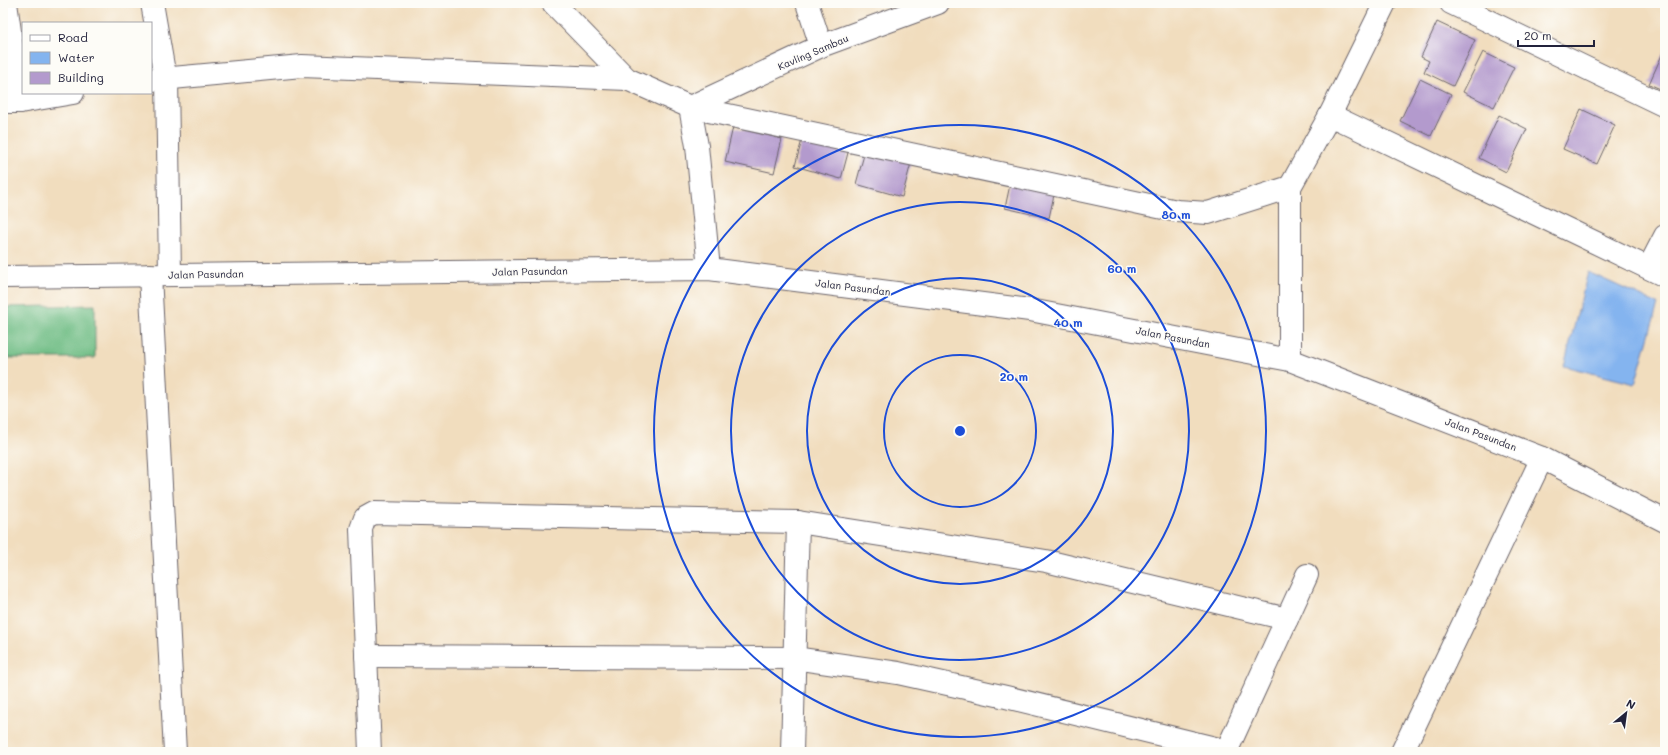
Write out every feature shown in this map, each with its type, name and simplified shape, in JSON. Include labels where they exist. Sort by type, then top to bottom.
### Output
[{"type":"street","points":[[6,3],[11,102],[66,94]]},
{"type":"street","points":[[152,3],[163,66],[159,79],[160,275],[175,752]]},
{"type":"street","points":[[553,3],[627,79]]},
{"type":"street","points":[[807,3],[821,46]]},
{"type":"street","name":"Kavling Sambau","points":[[690,107],[821,46],[938,3]]},
{"type":"street","points":[[1290,360],[1290,187],[1330,115],[1385,3]]},
{"type":"street","points":[[1451,3],[1665,106]]},
{"type":"street","points":[[159,79],[302,66],[627,79],[690,107],[1177,211],[1208,213],[1290,187]]},
{"type":"street","points":[[690,107],[697,146],[709,269]]},
{"type":"street","points":[[1330,115],[1657,272],[1665,236]]},
{"type":"street","name":"Jalan Pasundan","points":[[3,277],[709,269],[1030,310],[1290,360],[1542,458],[1665,521]]},
{"type":"street","points":[[1402,752],[1542,458]]},
{"type":"street","points":[[370,752],[361,529],[365,518],[368,515],[382,514],[798,522],[1046,561],[1287,620]]},
{"type":"street","points":[[792,752],[798,522]]},
{"type":"street","points":[[366,656],[794,658],[898,673],[1006,697],[1226,751],[1307,575]]},
{"type":"green space","points":[[95,305],[95,358],[3,358],[3,307]]},
{"type":"water","points":[[1588,272],[1658,304],[1635,384],[1564,366]]},
{"type":"building","points":[[1437,22],[1475,40],[1453,86],[1424,72],[1429,61],[1421,57]]},
{"type":"building","points":[[1665,48],[1665,91],[1649,84]]},
{"type":"building","points":[[1483,52],[1514,67],[1494,107],[1463,92]]},
{"type":"building","points":[[1420,79],[1451,94],[1431,136],[1400,121]]},
{"type":"building","points":[[1581,109],[1615,125],[1597,164],[1563,149]]},
{"type":"building","points":[[1499,115],[1527,129],[1506,172],[1479,158]]},
{"type":"building","points":[[733,127],[782,139],[774,173],[725,162]]},
{"type":"building","points":[[803,136],[849,149],[841,179],[795,166]]},
{"type":"building","points":[[865,151],[911,163],[902,197],[856,184]]},
{"type":"building","points":[[1011,180],[1055,190],[1049,218],[1005,208]]}]
